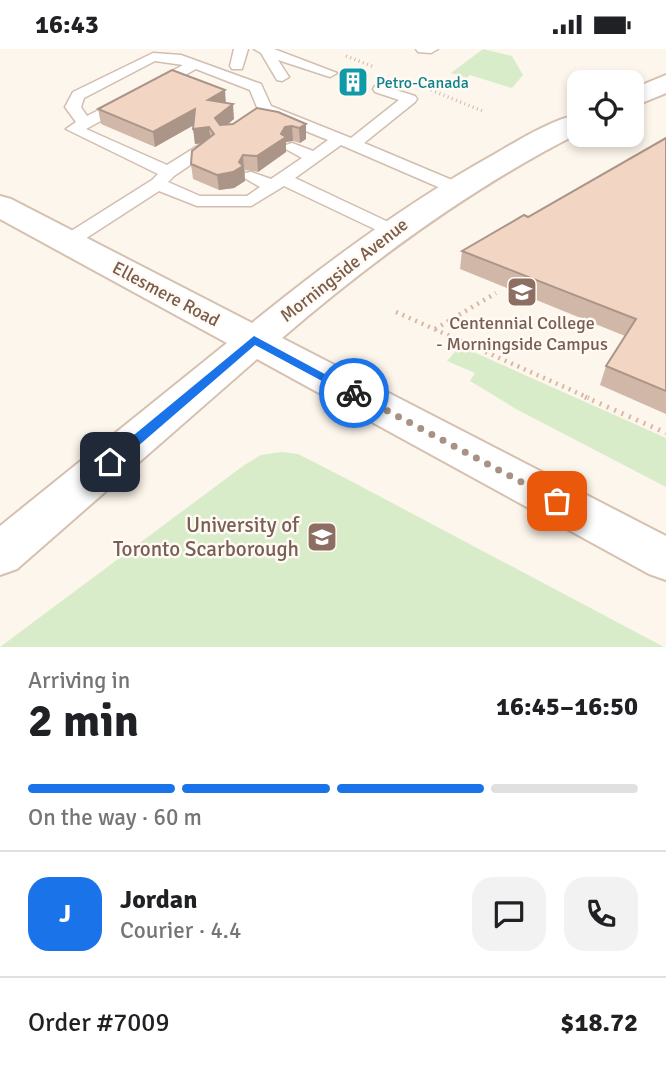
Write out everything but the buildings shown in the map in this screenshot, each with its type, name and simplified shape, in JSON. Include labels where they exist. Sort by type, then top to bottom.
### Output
[{"type":"main road","points":[[644,93],[666,83]]},
{"type":"main road","name":"Morningside Avenue","points":[[0,554],[254,340],[393,232],[458,189],[567,128]]},
{"type":"main road","name":"Ellesmere Road","points":[[0,206],[666,559]]},
{"type":"lane","points":[[237,66],[241,49]]},
{"type":"lane","points":[[422,49],[432,49]]},
{"type":"lane","points":[[263,50],[276,78]]},
{"type":"lane","points":[[263,50],[330,73]]},
{"type":"lane","points":[[85,123],[73,107],[78,95],[153,57],[192,57],[237,66],[276,78]]},
{"type":"lane","points":[[192,57],[256,87],[264,109],[458,189]]},
{"type":"lane","points":[[192,57],[74,129],[163,178],[197,201],[251,201],[314,157],[346,142],[411,99],[380,89]]},
{"type":"lane","points":[[256,87],[276,78]]},
{"type":"lane","points":[[247,121],[264,109]]},
{"type":"lane","points":[[292,148],[314,157]]},
{"type":"lane","points":[[67,242],[163,178],[205,154]]},
{"type":"lane","points":[[251,177],[278,183],[393,232]]},
{"type":"path","points":[[435,329],[496,293]]},
{"type":"path","points":[[396,312],[666,433]]},
{"type":"green space","points":[[483,49],[512,56],[523,75],[512,88],[470,75],[467,78],[451,73]]},
{"type":"green space","points":[[460,346],[666,438],[666,487],[516,409],[470,381],[475,373],[447,361]]},
{"type":"green space","name":"University of Toronto Scarborough","points":[[281,452],[298,454],[664,647],[0,647],[243,466],[261,455]]},
{"type":"way so far","points":[[354,393],[557,501]]},
{"type":"place","name":"Petro-Canada","points":[[353,82]]},
{"type":"place","name":"Centennial College - Morningside Campus","points":[[522,292]]},
{"type":"place","name":"University of Toronto Scarborough","points":[[322,537]]},
{"type":"route","points":[[110,462],[254,340],[354,393]]}]
